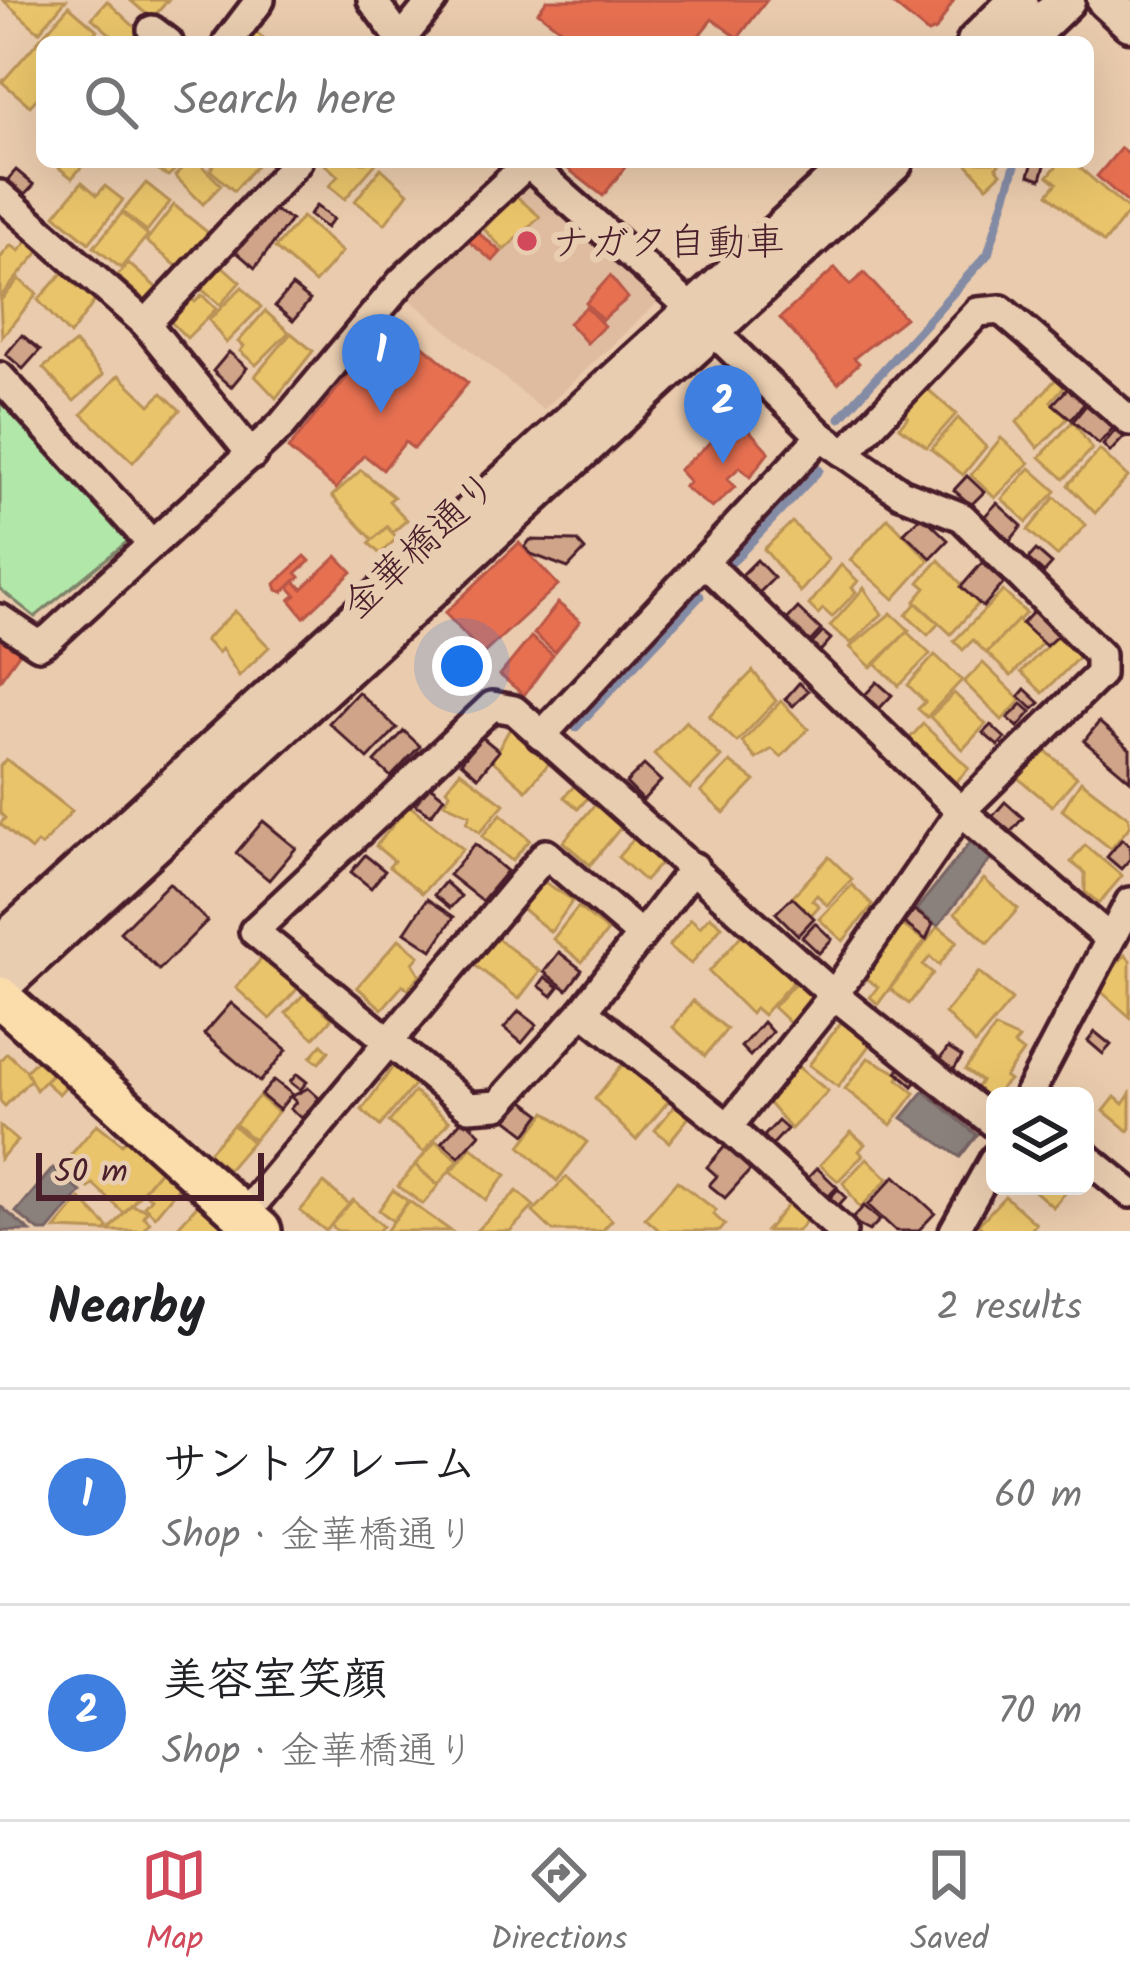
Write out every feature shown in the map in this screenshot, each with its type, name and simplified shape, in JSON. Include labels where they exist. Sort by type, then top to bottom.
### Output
[{"type":"main road","points":[[0,997],[252,1223]]},
{"type":"street","points":[[233,36],[260,0]]},
{"type":"street","points":[[372,0],[397,36]]},
{"type":"street","points":[[405,36],[433,0]]},
{"type":"street","points":[[982,36],[1019,0]]},
{"type":"street","points":[[1028,36],[1066,0]]},
{"type":"street","points":[[1106,0],[1130,22]]},
{"type":"street","points":[[146,324],[291,168]]},
{"type":"street","points":[[0,620],[40,645],[252,455],[403,280],[521,168]]},
{"type":"street","points":[[532,168],[702,320],[821,436],[902,493],[962,517],[1100,656],[1100,674],[961,811],[835,995],[728,1127]]},
{"type":"street","name":"金華橋通り","points":[[0,988],[702,320],[849,168]]},
{"type":"street","name":"金華橋通り","points":[[0,945],[702,320],[887,168]]},
{"type":"street","points":[[0,195],[146,324],[252,455]]},
{"type":"street","points":[[846,452],[978,312],[1001,310],[1130,421]]},
{"type":"street","points":[[0,377],[152,544]]},
{"type":"street","points":[[541,736],[821,436]]},
{"type":"street","points":[[706,564],[961,811],[1108,938]]},
{"type":"street","points":[[694,867],[583,1011],[498,1105],[469,1107],[254,932],[492,706],[514,710],[694,867],[835,995],[986,1117]]},
{"type":"street","points":[[252,1223],[389,1044],[546,854],[641,935]]},
{"type":"street","points":[[1033,1087],[1130,902]]},
{"type":"street","points":[[583,1011],[728,1127],[842,1231]]},
{"type":"street","points":[[1094,1163],[1130,1193]]},
{"type":"street","points":[[953,1231],[986,1174]]},
{"type":"shaded area","name":"ナガタ自動車","points":[[525,183],[657,303],[543,410],[409,299]]},
{"type":"green space","points":[[0,398],[128,541],[35,617],[0,589]]},
{"type":"building: Homes","points":[[3,0],[66,0],[39,32]]},
{"type":"building: Homes","points":[[130,0],[168,0],[152,19]]},
{"type":"building: Homes","points":[[107,1],[142,34],[112,36],[92,18]]},
{"type":"building: Homes","points":[[69,6],[97,30],[92,36],[43,36]]},
{"type":"building: Homes","points":[[36,43],[36,100],[30,106],[2,82]]},
{"type":"building: Homes","points":[[59,168],[81,168],[72,178]]},
{"type":"building: Homes","points":[[153,168],[177,168],[168,176]]},
{"type":"building: Homes","points":[[182,168],[204,168],[221,185],[203,204],[175,176]]},
{"type":"building: Homes","points":[[212,168],[254,168],[234,191]]},
{"type":"building: Homes","points":[[329,168],[372,168],[345,199],[329,186],[338,176]]},
{"type":"building: Homes","points":[[381,168],[408,193],[385,224],[355,201]]},
{"type":"building: Homes","points":[[970,168],[997,168],[1001,173],[987,186]]},
{"type":"building: Homes","points":[[1055,168],[1080,168],[1130,211],[1104,243],[1048,194],[1057,183],[1048,176]]},
{"type":"building: Homes","points":[[82,182],[97,195],[105,186],[123,200],[89,243],[55,215]]},
{"type":"building: Homes","points":[[146,183],[170,202],[147,231],[122,212]]},
{"type":"building: Homes","points":[[514,194],[540,217],[504,250],[484,229]]},
{"type":"building: Homes","points":[[174,205],[212,236],[188,264],[183,260],[178,267],[146,241]]},
{"type":"building: Homes","points":[[122,213],[148,235],[121,268],[94,247]]},
{"type":"building: Homes","points":[[302,217],[342,252],[315,283],[275,248]]},
{"type":"building: Homes","points":[[33,235],[45,245],[0,297],[0,258],[11,245],[19,251]]},
{"type":"building: Homes","points":[[128,263],[157,288],[146,301],[117,276]]},
{"type":"building: Homes","points":[[220,264],[240,282],[220,305],[199,287]]},
{"type":"building: Homes","points":[[66,269],[97,298],[70,335],[38,300]]},
{"type":"building: Homes","points":[[19,279],[37,294],[2,337],[0,301]]},
{"type":"building: Homes","points":[[242,287],[261,307],[226,343],[209,320]]},
{"type":"building: Homes","points":[[202,295],[216,309],[187,338],[167,318],[189,296],[195,302]]},
{"type":"building: Homes","points":[[265,311],[289,332],[256,365],[240,351],[244,346],[238,342]]},
{"type":"building: Homes","points":[[291,333],[313,351],[276,398],[255,376]]},
{"type":"building: Homes","points":[[75,343],[103,375],[74,401],[43,368]]},
{"type":"building: Homes","points":[[119,375],[150,405],[162,393],[180,410],[133,462],[82,414]]},
{"type":"building: Homes","points":[[1056,379],[1064,387],[1051,401],[1068,418],[1038,448],[1017,422]]},
{"type":"building: Homes","points":[[924,386],[956,414],[927,447],[899,427],[908,417],[901,411]]},
{"type":"building: Homes","points":[[958,418],[986,447],[963,475],[931,449]]},
{"type":"building: Homes","points":[[1073,421],[1092,449],[1064,479],[1040,457]]},
{"type":"building: Homes","points":[[1001,438],[1029,463],[995,498],[971,475]]},
{"type":"building: Homes","points":[[1100,450],[1128,477],[1095,513],[1068,485]]},
{"type":"building: Homes","points":[[1030,468],[1056,491],[1027,522],[1002,499]]},
{"type":"building: Homes","points":[[361,470],[394,497],[389,501],[407,520],[392,533],[387,527],[373,540],[332,496]]},
{"type":"building: Homes","points":[[1055,497],[1086,525],[1057,556],[1028,530]]},
{"type":"building: Homes","points":[[888,518],[929,560],[894,599],[850,560]]},
{"type":"building: Homes","points":[[792,522],[829,559],[800,592],[764,549]]},
{"type":"building: Homes","points":[[387,527],[397,538],[380,554],[369,543]]},
{"type":"building: Homes","points":[[939,560],[979,603],[951,634],[915,601],[926,588],[919,582]]},
{"type":"building: Homes","points":[[841,565],[858,581],[852,588],[856,592],[832,617],[823,609],[818,614],[809,605]]},
{"type":"building: Homes","points":[[864,588],[882,614],[851,643],[830,626]]},
{"type":"building: Homes","points":[[1003,591],[1026,613],[986,653],[973,640],[963,650],[954,641]]},
{"type":"building: Homes","points":[[916,603],[939,623],[928,635],[906,615]]},
{"type":"building: Homes","points":[[235,611],[269,647],[239,676],[222,649],[218,653],[205,640]]},
{"type":"building: Homes","points":[[891,613],[909,630],[871,667],[850,647]]},
{"type":"building: Homes","points":[[1018,620],[1042,643],[1011,676],[987,653]]},
{"type":"building: Homes","points":[[907,632],[930,654],[899,686],[876,664]]},
{"type":"building: Homes","points":[[1057,636],[1079,657],[1043,693],[1021,672]]},
{"type":"building: Homes","points":[[935,655],[962,680],[927,717],[918,709],[925,702],[908,685]]},
{"type":"building: Homes","points":[[983,663],[1021,700],[1002,720],[964,682]]},
{"type":"building: Homes","points":[[753,671],[776,701],[737,742],[709,716]]},
{"type":"building: Homes","points":[[954,693],[986,724],[963,749],[930,717]]},
{"type":"building: Homes","points":[[781,701],[808,729],[781,757],[772,749],[756,759],[742,742]]},
{"type":"building: Homes","points":[[686,721],[721,757],[690,789],[654,754]]},
{"type":"building: Homes","points":[[923,724],[969,768],[955,783],[909,739]]},
{"type":"building: Homes","points":[[512,725],[552,760],[526,790],[492,760]]},
{"type":"building: Homes","points":[[1043,749],[1077,777],[1052,806],[1018,778]]},
{"type":"building: Homes","points":[[6,759],[72,811],[41,846],[37,843],[31,850],[0,824],[5,818],[0,813],[0,766]]},
{"type":"building: Homes","points":[[730,762],[755,781],[724,813],[701,792]]},
{"type":"building: Homes","points":[[460,771],[504,804],[480,832],[467,822],[470,815],[444,803],[450,793],[446,789]]},
{"type":"building: Homes","points":[[1081,781],[1128,817],[1130,826],[1111,849],[1062,810]]},
{"type":"building: Homes","points":[[578,782],[591,794],[578,809],[564,797]]},
{"type":"building: Homes","points":[[597,802],[623,825],[590,865],[563,842]]},
{"type":"building: Homes","points":[[409,805],[463,849],[422,893],[389,867],[394,861],[376,846]]},
{"type":"building: Homes","points":[[501,814],[530,840],[512,861],[482,836]]},
{"type":"building: Homes","points":[[636,836],[664,860],[645,881],[618,857]]},
{"type":"building: Homes","points":[[1085,845],[1122,876],[1099,903],[1085,892],[1085,873],[1071,862]]},
{"type":"building: Homes","points":[[829,857],[852,879],[827,905],[817,895],[812,900],[819,906],[811,915],[792,897]]},
{"type":"building: Homes","points":[[984,879],[1018,909],[988,943],[955,913]]},
{"type":"building: Homes","points":[[541,880],[573,900],[551,932],[520,907]]},
{"type":"building: Homes","points":[[852,885],[873,905],[843,941],[819,919]]},
{"type":"building: Homes","points":[[578,907],[608,931],[582,962],[553,939]]},
{"type":"building: Homes","points":[[710,916],[722,926],[691,964],[669,946],[691,919],[700,927]]},
{"type":"building: Homes","points":[[901,924],[925,941],[878,1004],[870,997],[878,987],[863,976]]},
{"type":"building: Homes","points":[[938,926],[957,941],[939,965],[930,957],[923,965],[933,973],[909,1004],[890,989]]},
{"type":"building: Homes","points":[[745,931],[797,977],[763,1015],[755,1008],[751,1014],[709,972]]},
{"type":"building: Homes","points":[[489,932],[540,971],[519,999],[468,960]]},
{"type":"building: Homes","points":[[399,939],[419,956],[413,963],[420,975],[408,989],[403,985],[382,1009],[357,987]]},
{"type":"building: Homes","points":[[1125,955],[1130,960],[1130,1017],[1096,987]]},
{"type":"building: Homes","points":[[263,957],[298,988],[270,1019],[236,988]]},
{"type":"building: Homes","points":[[979,972],[1012,1000],[975,1044],[945,1013]]},
{"type":"building: Homes","points":[[796,982],[813,998],[790,1023],[773,1007]]},
{"type":"building: Homes","points":[[304,994],[332,1018],[314,1038],[286,1013]]},
{"type":"building: Homes","points":[[693,1001],[727,1029],[705,1056],[673,1027]]},
{"type":"building: Homes","points":[[842,1021],[871,1043],[838,1087],[809,1065]]},
{"type":"building: Homes","points":[[995,1028],[1019,1039],[1014,1045],[1023,1052],[1005,1077],[1009,1080],[1002,1087],[986,1087],[986,1101],[974,1092],[981,1081],[965,1070]]},
{"type":"building: Homes","points":[[322,1044],[329,1051],[319,1063],[311,1057]]},
{"type":"building: Homes","points":[[7,1053],[33,1077],[5,1106],[0,1101],[0,1060]]},
{"type":"building: Homes","points":[[39,1058],[53,1072],[36,1090],[26,1071]]},
{"type":"building: Homes","points":[[868,1058],[901,1075],[898,1079],[915,1093],[891,1125],[845,1089]]},
{"type":"building: Homes","points":[[625,1061],[671,1098],[636,1140],[595,1099]]},
{"type":"building: Homes","points":[[395,1064],[417,1082],[380,1126],[362,1110]]},
{"type":"building: Homes","points":[[797,1066],[828,1091],[791,1129],[766,1100]]},
{"type":"building: Homes","points":[[54,1073],[67,1085],[59,1094],[45,1082]]},
{"type":"building: Homes","points":[[414,1092],[449,1121],[424,1152],[389,1122]]},
{"type":"building: Homes","points":[[1130,1094],[1128,1131],[1104,1111],[1115,1097],[1123,1104]]},
{"type":"building: Homes","points":[[259,1096],[278,1112],[254,1140],[235,1124]]},
{"type":"building: Homes","points":[[676,1104],[690,1116],[669,1142],[655,1130]]},
{"type":"building: Homes","points":[[546,1112],[587,1142],[557,1181],[520,1146]]},
{"type":"building: Homes","points":[[97,1124],[122,1144],[128,1137],[160,1171],[124,1213],[93,1184],[89,1188],[76,1177],[71,1183],[57,1171]]},
{"type":"building: Homes","points":[[233,1125],[252,1142],[228,1170],[208,1153]]},
{"type":"building: Homes","points":[[0,1126],[17,1141],[0,1159]]},
{"type":"building: Homes","points":[[851,1132],[865,1144],[859,1151],[863,1155],[838,1181],[820,1165]]},
{"type":"building: Homes","points":[[436,1141],[458,1160],[438,1185],[415,1165]]},
{"type":"building: Homes","points":[[471,1147],[506,1175],[486,1200],[451,1172]]},
{"type":"building: Homes","points":[[867,1158],[888,1179],[860,1208],[843,1183]]},
{"type":"building: Homes","points":[[415,1165],[438,1186],[423,1204],[398,1186]]},
{"type":"building: Homes","points":[[161,1169],[180,1186],[155,1216],[144,1206],[151,1198],[143,1191]]},
{"type":"building: Homes","points":[[566,1177],[612,1220],[602,1231],[553,1231],[533,1212]]},
{"type":"building: Homes","points":[[677,1181],[716,1210],[713,1214],[725,1225],[720,1231],[660,1231],[645,1218]]},
{"type":"building: Homes","points":[[324,1183],[349,1204],[326,1231],[300,1211]]},
{"type":"building: Homes","points":[[393,1190],[408,1201],[393,1221],[379,1210]]},
{"type":"building: Homes","points":[[517,1191],[534,1206],[510,1231],[476,1231]]},
{"type":"building: Homes","points":[[1039,1195],[1063,1195],[1053,1207]]},
{"type":"building: Homes","points":[[1005,1196],[1036,1224],[1030,1231],[985,1231],[978,1225]]},
{"type":"building: Homes","points":[[80,1199],[108,1227],[106,1231],[55,1229]]},
{"type":"building: Homes","points":[[793,1199],[810,1216],[798,1231],[766,1231]]},
{"type":"building: Homes","points":[[353,1200],[383,1226],[378,1231],[337,1231],[331,1225]]},
{"type":"building: Homes","points":[[409,1201],[451,1231],[386,1231]]},
{"type":"building: Homes","points":[[200,1202],[231,1230],[174,1231]]},
{"type":"building: Homes","points":[[131,1205],[148,1210],[143,1216],[150,1222],[142,1231],[109,1231]]},
{"type":"building: Shops","points":[[547,0],[767,0],[740,36],[712,19],[702,36],[569,36],[538,12]]},
{"type":"building: Shops","points":[[954,0],[936,30],[928,33],[889,1]]},
{"type":"building: Shops","points":[[1121,148],[1130,156],[1130,205],[1097,176]]},
{"type":"building: Shops","points":[[567,168],[624,168],[603,196]]},
{"type":"building: Shops","points":[[476,231],[501,252],[493,261],[468,241]]},
{"type":"building: Shops","points":[[835,268],[850,285],[864,273],[905,318],[854,358],[859,363],[838,383],[780,318]]},
{"type":"building: Shops","points":[[610,276],[628,298],[602,320],[586,303]]},
{"type":"building: Shops","points":[[586,307],[604,326],[587,343],[569,323]]},
{"type":"building: Shops","points":[[393,321],[468,383],[414,449],[405,442],[383,470],[364,455],[336,489],[288,449]]},
{"type":"building: Shops","points":[[738,418],[769,452],[750,477],[740,467],[727,479],[735,487],[712,508],[684,487],[690,482],[679,470]]},
{"type":"building: Shops","points":[[519,543],[558,585],[483,654],[445,613]]},
{"type":"building: Shops","points":[[305,556],[310,561],[296,573],[300,577],[283,592],[277,590],[275,584]]},
{"type":"building: Shops","points":[[337,556],[352,572],[304,617],[290,600],[296,595],[289,587],[295,581],[302,589]]},
{"type":"building: Shops","points":[[558,603],[580,621],[555,652],[534,634]]},
{"type":"building: Shops","points":[[0,636],[21,651],[0,680]]},
{"type":"building: Shops","points":[[531,637],[553,655],[524,695],[500,675]]},
{"type":"building: Industry","points":[[972,840],[993,856],[938,926],[916,910]]},
{"type":"building: Industry","points":[[924,1091],[977,1135],[960,1157],[902,1118]]},
{"type":"building: Industry","points":[[53,1168],[81,1192],[48,1231],[39,1231],[16,1212]]},
{"type":"building: Industry","points":[[0,1206],[30,1231],[0,1231]]},
{"type":"building: Other","points":[[1031,168],[1044,168],[1041,179],[1029,175]]},
{"type":"building: Other","points":[[16,170],[34,185],[20,200],[3,185]]},
{"type":"building: Other","points":[[316,206],[333,219],[326,228],[309,215]]},
{"type":"building: Other","points":[[272,209],[291,220],[255,268],[234,250]]},
{"type":"building: Other","points":[[292,286],[310,300],[293,321],[275,306]]},
{"type":"building: Other","points":[[22,335],[40,350],[23,369],[6,354]]},
{"type":"building: Other","points":[[229,352],[247,368],[231,387],[213,371]]},
{"type":"building: Other","points":[[1069,387],[1085,403],[1071,419],[1053,404]]},
{"type":"building: Other","points":[[1087,404],[1113,428],[1099,444],[1073,421]]},
{"type":"building: Other","points":[[1116,429],[1124,437],[1110,452],[1103,445]]},
{"type":"building: Other","points":[[967,476],[984,492],[971,505],[954,490]]},
{"type":"building: Other","points":[[997,503],[1022,526],[1010,541],[984,517]]},
{"type":"building: Other","points":[[922,515],[948,540],[931,558],[904,533]]},
{"type":"building: Other","points":[[530,540],[577,541],[585,550],[568,568],[531,554],[525,547]]},
{"type":"building: Other","points":[[1036,550],[1052,564],[1044,573],[1028,559]]},
{"type":"building: Other","points":[[757,560],[774,578],[759,593],[741,576]]},
{"type":"building: Other","points":[[982,563],[1004,583],[983,607],[961,587]]},
{"type":"building: Other","points":[[798,608],[821,630],[807,645],[784,623]]},
{"type":"building: Other","points":[[1035,610],[1063,642],[1057,636],[1046,646],[1022,624]]},
{"type":"building: Other","points":[[823,632],[831,639],[817,655],[809,647]]},
{"type":"building: Other","points":[[877,682],[892,695],[877,711],[863,697]]},
{"type":"building: Other","points":[[799,683],[808,691],[793,706],[785,699]]},
{"type":"building: Other","points":[[1025,689],[1040,703],[1033,709],[1019,696]]},
{"type":"building: Other","points":[[358,692],[397,728],[368,759],[329,723]]},
{"type":"building: Other","points":[[1022,704],[1031,712],[1018,727],[1008,718]]},
{"type":"building: Other","points":[[1099,722],[1130,749],[1130,780],[1084,741]]},
{"type":"building: Other","points":[[991,725],[1005,738],[998,746],[983,733]]},
{"type":"building: Other","points":[[404,731],[420,746],[391,777],[375,762]]},
{"type":"building: Other","points":[[482,737],[499,751],[478,777],[461,762]]},
{"type":"building: Other","points":[[644,765],[661,781],[643,800],[626,783]]},
{"type":"building: Other","points":[[430,786],[444,797],[431,815],[415,804]]},
{"type":"building: Other","points":[[1005,802],[1023,818],[1009,834],[991,818]]},
{"type":"building: Other","points":[[263,821],[296,848],[269,880],[236,853]]},
{"type":"building: Other","points":[[1122,839],[1130,846],[1130,859],[1121,869],[1107,857]]},
{"type":"building: Other","points":[[475,844],[507,871],[482,901],[449,875]]},
{"type":"building: Other","points":[[365,855],[385,871],[371,888],[351,872]]},
{"type":"building: Other","points":[[445,882],[461,896],[450,908],[434,895]]},
{"type":"building: Other","points":[[169,883],[207,921],[159,970],[120,932]]},
{"type":"building: Other","points":[[792,897],[814,918],[798,935],[776,913]]},
{"type":"building: Other","points":[[427,899],[454,917],[432,950],[405,932]]},
{"type":"building: Other","points":[[914,910],[933,924],[926,940],[904,923]]},
{"type":"building: Other","points":[[815,923],[832,939],[819,953],[802,937]]},
{"type":"building: Other","points":[[559,952],[582,970],[567,990],[544,972]]},
{"type":"building: Other","points":[[545,977],[559,987],[552,996],[539,986]]},
{"type":"building: Other","points":[[231,1003],[287,1050],[260,1082],[204,1034]]},
{"type":"building: Other","points":[[519,1011],[537,1025],[522,1043],[504,1028]]},
{"type":"building: Other","points":[[763,1022],[772,1032],[750,1056],[741,1047]]},
{"type":"building: Other","points":[[1095,1032],[1111,1045],[1103,1054],[1088,1041]]},
{"type":"building: Other","points":[[948,1048],[962,1057],[950,1075],[936,1065]]},
{"type":"building: Other","points":[[902,1066],[918,1080],[913,1086],[897,1072]]},
{"type":"building: Other","points":[[297,1074],[307,1082],[300,1090],[290,1082]]},
{"type":"building: Other","points":[[274,1080],[292,1094],[279,1110],[261,1095]]},
{"type":"building: Other","points":[[308,1088],[319,1098],[302,1118],[290,1109],[296,1102],[291,1097]]},
{"type":"building: Other","points":[[520,1098],[541,1114],[526,1134],[504,1117]]},
{"type":"building: Other","points":[[464,1118],[480,1134],[459,1157],[442,1142]]},
{"type":"building: Other","points":[[778,1121],[787,1129],[772,1145],[764,1136]]},
{"type":"building: Other","points":[[727,1144],[753,1167],[725,1198],[709,1185],[717,1176],[707,1167]]},
{"type":"building: Other","points":[[817,1168],[837,1187],[826,1199],[806,1180]]},
{"type":"building: Other","points":[[895,1176],[935,1213],[918,1231],[896,1231],[868,1205]]},
{"type":"building: Other","points":[[838,1189],[846,1197],[836,1208],[828,1200]]},
{"type":"building: Other","points":[[864,1206],[880,1220],[869,1231],[850,1221]]},
{"type":"waterway","points":[[840,418],[988,254],[1014,168]]},
{"type":"waterway","points":[[729,565],[819,470]]},
{"type":"waterway","points":[[576,727],[700,596]]},
{"type":"place","name":"ナガタ自動車","points":[[527,241]]},
{"type":"place","name":"サントクレーム","points":[[381,413]]},
{"type":"place","name":"美容室笑顔","points":[[723,464]]}]
